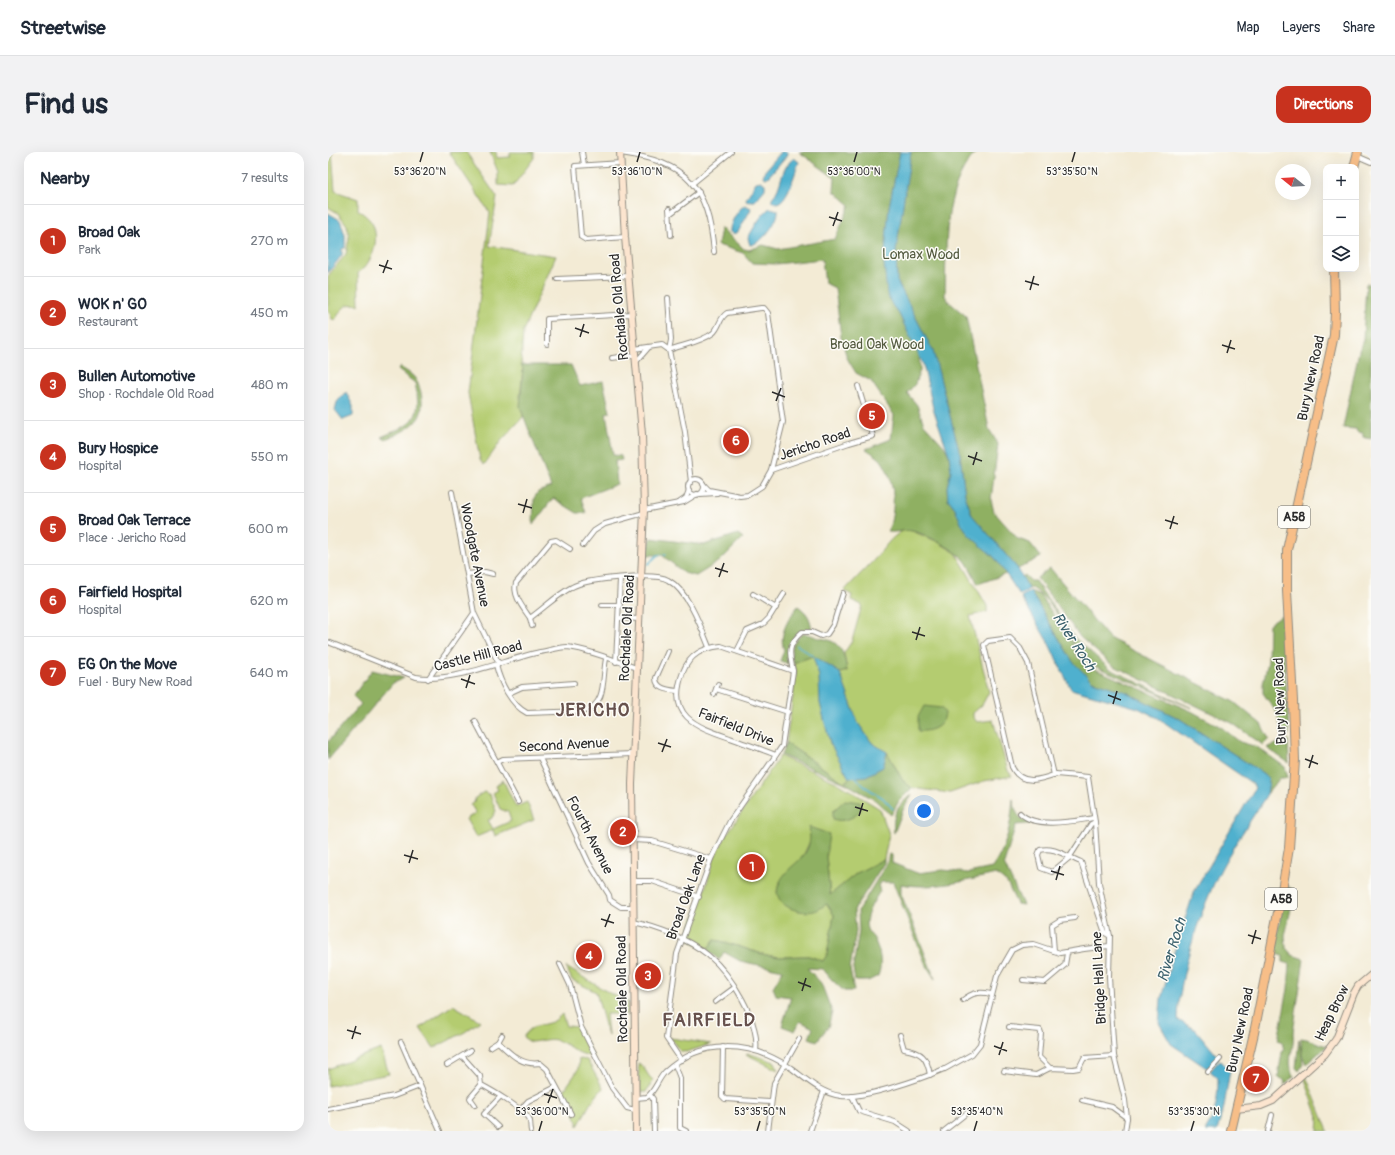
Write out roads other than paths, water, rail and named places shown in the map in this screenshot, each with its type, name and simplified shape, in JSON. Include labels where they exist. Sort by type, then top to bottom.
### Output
[{"type":"highway","points":[[1355,164],[1358,154]]},
{"type":"highway","name":"Bury New Road","points":[[1231,1131],[1280,902],[1289,848],[1295,763],[1294,701],[1287,591],[1287,550],[1334,335],[1334,272]]},
{"type":"main road","name":"Rochdale Old Road","points":[[621,152],[625,237],[642,434],[644,511],[633,754],[632,907],[636,1131]]},
{"type":"main road","name":"Heap Brow","points":[[1236,1109],[1260,1106],[1272,1101],[1325,1054],[1336,1039],[1354,992],[1358,986],[1371,975]]},
{"type":"street","points":[[582,152],[584,165]]},
{"type":"street","points":[[621,152],[662,162],[677,170],[693,183],[700,192],[709,216],[714,252]]},
{"type":"street","points":[[693,183],[731,152]]},
{"type":"street","points":[[1358,154],[1371,162]]},
{"type":"street","points":[[621,163],[575,166],[581,237],[586,240],[625,237]]},
{"type":"street","points":[[670,235],[670,211],[700,192]]},
{"type":"street","points":[[556,279],[628,276]]},
{"type":"street","points":[[668,298],[671,340],[669,350],[686,432],[691,482],[686,498],[680,502]]},
{"type":"street","points":[[669,350],[711,335],[717,329],[719,317],[727,313],[764,308],[768,313],[783,422],[771,470]]},
{"type":"street","points":[[547,344],[547,319],[631,314]]},
{"type":"street","points":[[612,358],[649,347],[662,345],[669,350]]},
{"type":"street","points":[[636,362],[649,347]]},
{"type":"street","name":"Jericho Road","points":[[703,484],[709,490],[742,496],[753,493],[762,486],[771,470],[848,443],[873,436],[858,386]]},
{"type":"street","points":[[584,545],[594,531],[605,524],[644,511],[688,501],[703,490],[703,484],[697,479],[691,482]]},
{"type":"street","points":[[689,490],[692,493],[699,494],[721,492]]},
{"type":"street","name":"Woodgate Avenue","points":[[452,492],[474,613],[498,664],[500,678],[518,709],[527,713],[585,711],[593,707],[601,696],[606,658]]},
{"type":"street","points":[[532,626],[530,618],[517,597],[514,589],[516,584],[551,541],[556,540],[570,549]]},
{"type":"street","points":[[468,574],[485,572],[493,574]]},
{"type":"street","points":[[530,618],[572,587],[585,582],[642,576],[659,577],[668,580],[676,586],[696,614],[709,647],[721,646],[793,671]]},
{"type":"street","points":[[616,662],[620,605],[620,579]]},
{"type":"street","name":"Fairfield Drive","points":[[709,647],[696,654],[688,662],[682,675],[678,691],[681,709],[688,719],[697,726],[776,755],[784,742],[793,671],[789,654],[793,640],[802,632],[812,632],[821,636],[827,634],[833,625],[843,593]]},
{"type":"street","points":[[753,594],[776,608]]},
{"type":"street","points":[[737,651],[747,631],[763,624],[776,608],[784,594]]},
{"type":"street","points":[[602,605],[609,607],[620,605]]},
{"type":"street","points":[[428,679],[474,613]]},
{"type":"street","points":[[619,618],[640,619]]},
{"type":"street","points":[[1010,638],[1020,648],[1028,663],[1054,774],[1032,781],[1015,774],[1012,767],[984,645],[988,641],[1010,638]]},
{"type":"street","name":"Castle Hill Road","points":[[328,642],[416,677],[428,679],[564,648],[576,648],[637,668]]},
{"type":"street","points":[[668,652],[656,678],[656,683],[659,687],[678,691]]},
{"type":"street","points":[[509,693],[522,687],[574,683]]},
{"type":"street","points":[[714,694],[718,684]]},
{"type":"street","points":[[716,689],[788,712]]},
{"type":"street","points":[[475,721],[518,802]]},
{"type":"street","name":"Second Avenue","points":[[497,762],[503,759],[633,754]]},
{"type":"street","name":"Broad Oak Lane","points":[[681,1060],[666,1038],[677,954],[711,859],[730,821],[776,755]]},
{"type":"street","name":"Fourth Avenue","points":[[540,758],[589,863],[609,894],[610,900],[621,907],[632,907]]},
{"type":"street","name":"Bridge Hall Lane","points":[[1054,774],[1088,777],[1094,820],[1096,857],[1110,936],[1109,946],[1114,1056],[1125,1100],[1125,1131]]},
{"type":"street","points":[[1020,813],[1024,817],[1032,820],[1050,823],[1094,820]]},
{"type":"street","points":[[1094,820],[1069,858],[1052,872],[1041,868],[1038,855],[1040,850],[1046,848],[1069,858],[1080,862],[1105,933],[1110,936]]},
{"type":"street","points":[[632,840],[652,841],[711,859]]},
{"type":"street","points":[[633,881],[652,881],[698,897]]},
{"type":"street","points":[[1054,952],[1052,925],[1060,920],[1075,918]]},
{"type":"street","points":[[633,922],[683,939],[708,955],[718,964],[734,988],[752,1020],[757,1046],[756,1051]]},
{"type":"street","points":[[636,1098],[644,1098],[650,1095],[664,1073],[681,1060],[704,1049],[723,1047],[756,1051],[784,1063],[824,1091],[840,1096],[852,1096],[901,1085],[944,1069],[972,1054],[980,1044],[996,976],[1012,950],[1022,945],[1033,944],[1054,952],[1067,953],[1084,948],[1109,946]]},
{"type":"street","points":[[1024,980],[1045,982],[1065,965],[1067,953]]},
{"type":"street","points":[[560,964],[570,985],[581,1027],[612,1088],[627,1108],[635,1110]]},
{"type":"street","points":[[714,1002],[734,988]]},
{"type":"street","points":[[963,1000],[971,994],[982,991],[991,994]]},
{"type":"street","points":[[1009,1026],[1040,1030],[1039,1057],[1050,1068]]},
{"type":"street","points":[[490,1047],[498,1042],[502,1035]]},
{"type":"street","points":[[900,1035],[904,1049],[920,1053],[928,1062],[930,1075]]},
{"type":"street","points":[[768,1131],[770,1102],[774,1083],[799,1039]]},
{"type":"street","points":[[401,1042],[440,1131]]},
{"type":"street","points":[[498,1042],[517,1059],[531,1064],[540,1063],[547,1068],[571,1114]]},
{"type":"street","points":[[723,1047],[722,1096],[725,1099],[770,1102]]},
{"type":"street","points":[[447,1065],[463,1057],[470,1051]]},
{"type":"street","points":[[1004,1071],[1036,1075],[1050,1068],[1079,1068],[1084,1058],[1114,1056]]},
{"type":"street","points":[[463,1057],[480,1076],[481,1085],[470,1098],[475,1105]]},
{"type":"street","points":[[1208,1072],[1220,1058]]},
{"type":"street","points":[[675,1065],[680,1078],[680,1128],[686,1131]]},
{"type":"street","points":[[481,1085],[489,1088],[521,1110],[530,1119],[530,1131]]},
{"type":"street","points":[[328,1109],[394,1096],[420,1086]]},
{"type":"street","points":[[521,1110],[528,1101],[556,1087]]},
{"type":"street","points":[[810,1131],[824,1091]]},
{"type":"street","points":[[650,1095],[653,1099],[654,1131]]},
{"type":"street","points":[[852,1096],[859,1111],[895,1122],[910,1131]]},
{"type":"street","points":[[498,1127],[483,1112],[500,1097]]},
{"type":"street","points":[[1082,1100],[1112,1107],[1126,1118]]},
{"type":"street","points":[[944,1131],[968,1112]]},
{"type":"street","points":[[1268,1131],[1272,1115]]},
{"type":"water","points":[[781,152],[787,152],[787,155],[769,176],[766,178],[763,177],[764,172]]},
{"type":"water","points":[[900,152],[911,152],[896,251],[897,281],[933,351],[960,454],[965,495],[972,515],[1018,569],[1029,589],[1020,595],[995,558],[969,535],[961,523],[955,508],[948,499],[947,487],[951,471],[949,455],[933,408],[923,364],[899,314],[892,305],[887,294],[884,263],[889,207]]},
{"type":"water","points":[[794,158],[799,162],[788,192],[781,201],[777,203],[772,201],[786,167]]},
{"type":"water","points":[[761,181],[765,184],[765,189],[755,201],[747,201],[746,199],[756,182]]},
{"type":"water","points":[[745,205],[751,208],[750,211],[738,232],[733,234],[730,232],[732,221]]},
{"type":"water","points":[[770,208],[778,210],[778,215],[773,226],[760,241],[750,245],[748,238],[760,218]]},
{"type":"water","points":[[328,213],[340,220],[345,235],[345,248],[342,249],[342,255],[328,273]]},
{"type":"water","points":[[346,392],[353,406],[353,416],[343,420],[335,410],[337,402]]},
{"type":"water","points":[[1030,591],[1073,662],[1092,681],[1126,692],[1180,719],[1264,774],[1269,781],[1267,794],[1235,845],[1210,893],[1191,947],[1182,984],[1178,1020],[1196,1030],[1219,1058],[1208,1069],[1171,1044],[1159,1023],[1161,999],[1173,955],[1194,892],[1255,788],[1253,784],[1158,718],[1138,708],[1071,689],[1048,642],[1021,597]]},
{"type":"water","points":[[813,656],[840,673],[858,723],[872,743],[887,752],[883,767],[866,776],[849,778],[830,743],[820,703],[819,676]]},
{"type":"water","points":[[1220,1060],[1230,1070],[1224,1107],[1217,1131],[1205,1131],[1212,1119],[1218,1092],[1218,1078],[1210,1071]]},
{"type":"waterway","points":[[648,564],[658,555],[666,554]]},
{"type":"waterway","points":[[797,645],[813,656]]},
{"type":"waterway","points":[[856,777],[864,786],[883,798],[893,809]]},
{"type":"place","name":"Broad Oak Terrace","points":[[872,416]]},
{"type":"place","name":"Fairfield Hospital","points":[[736,441]]},
{"type":"place","name":"WOK n' GO","points":[[623,832]]},
{"type":"place","name":"Broad Oak","points":[[752,867]]},
{"type":"place","name":"Bury Hospice","points":[[589,956]]},
{"type":"place","name":"Bullen Automotive","points":[[648,976]]},
{"type":"place","name":"EG On the Move","points":[[1256,1079]]},
{"type":"district","name":"JERICHO","points":[[593,710]]},
{"type":"district","name":"FAIRFIELD","points":[[709,1020]]},
{"type":"park label","name":"Lomax Wood","points":[[921,254]]},
{"type":"park label","name":"Broad Oak Wood","points":[[877,344]]},
{"type":"water label","name":"River Roch","points":[[1074,642]]},
{"type":"water label","name":"River Roch","points":[[1172,950]]}]
